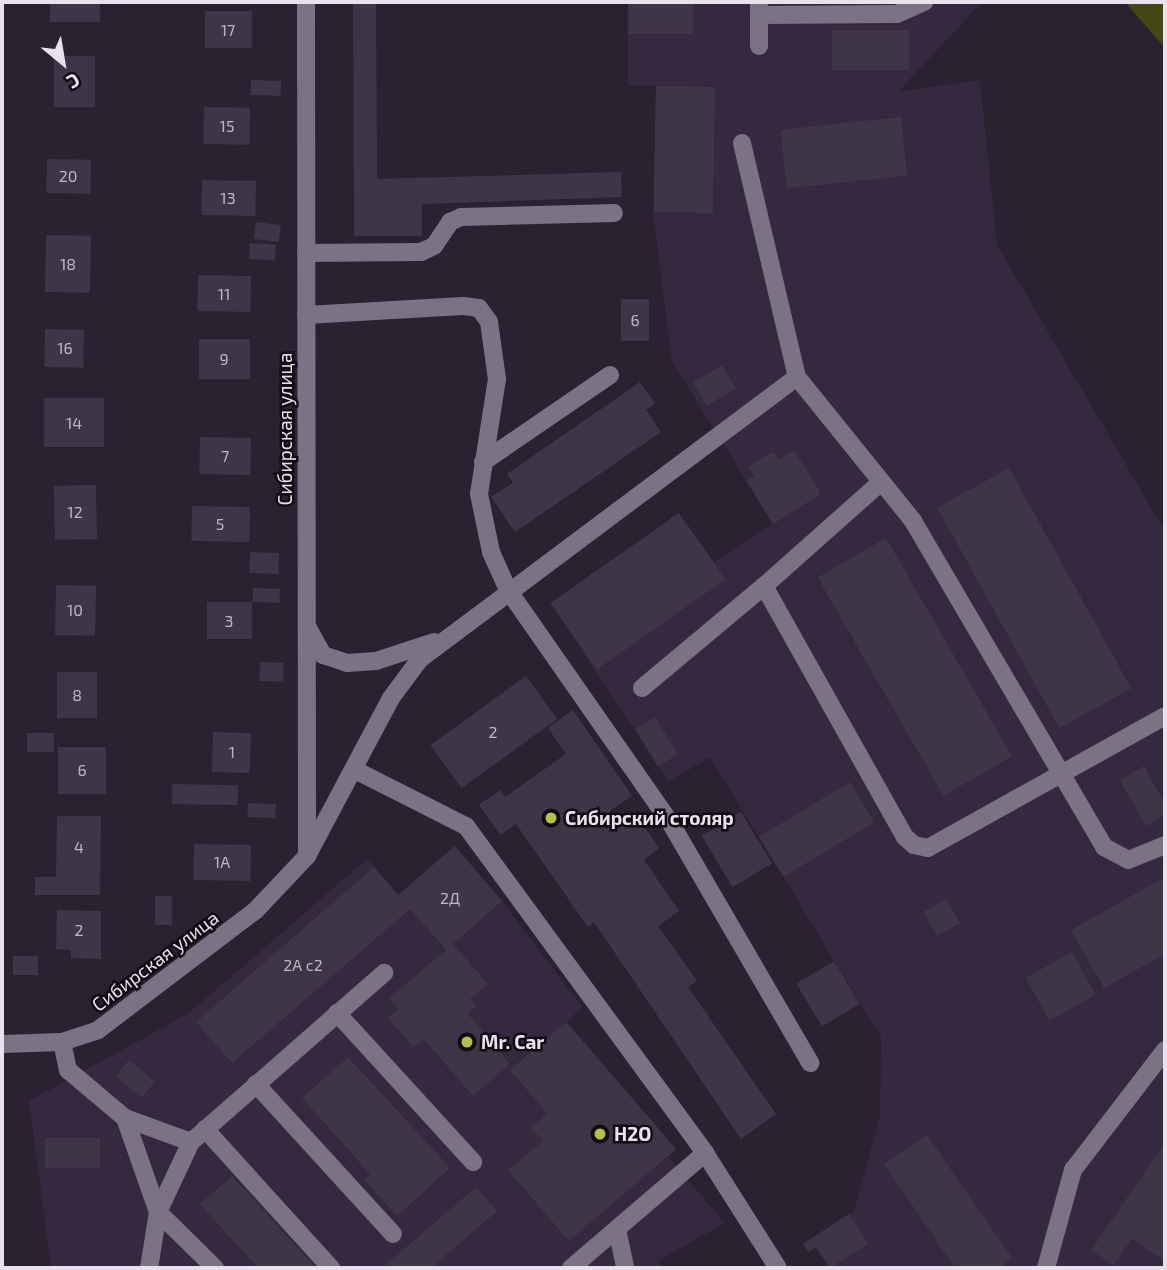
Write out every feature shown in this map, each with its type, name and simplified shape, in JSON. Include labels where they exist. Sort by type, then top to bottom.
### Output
[{"type":"street","name":"Сибирская улица","points":[[306,2],[307,856]]},
{"type":"street","points":[[759,46],[759,8],[897,13],[923,2]]},
{"type":"street","points":[[743,143],[797,377],[926,541],[1094,834],[1115,856],[1139,859],[1165,845]]},
{"type":"street","points":[[306,253],[421,252],[434,246],[450,222],[461,217],[614,213]]},
{"type":"street","points":[[306,315],[479,309],[489,322],[497,359],[479,494],[482,526],[508,590],[670,822],[810,1063]]},
{"type":"street","points":[[483,462],[610,375]]},
{"type":"street","name":"Сибирская улица","points":[[2,1044],[62,1042],[99,1031],[120,1018],[255,911],[307,856],[404,677],[444,638],[797,377]]},
{"type":"street","points":[[642,688],[764,586],[880,483]]},
{"type":"street","points":[[764,586],[905,837],[914,845],[928,848],[1165,716]]},
{"type":"street","points":[[306,624],[323,655],[346,663],[376,661],[444,638]]},
{"type":"street","points":[[355,770],[447,812],[466,826],[705,1153],[778,1268]]},
{"type":"street","points":[[149,1268],[158,1212],[191,1142],[384,973]]},
{"type":"street","points":[[337,1013],[473,1162]]},
{"type":"street","points":[[62,1042],[74,1076],[125,1118],[191,1142]]},
{"type":"street","points":[[1046,1268],[1073,1170],[1158,1072],[1165,1050]]},
{"type":"street","points":[[256,1084],[393,1234]]},
{"type":"street","points":[[125,1118],[158,1212],[215,1268]]},
{"type":"street","points":[[205,1129],[331,1268]]},
{"type":"street","points":[[571,1268],[705,1153]]},
{"type":"street","points":[[617,1229],[625,1268]]},
{"type":"shaded area","points":[[628,2],[982,2],[898,92],[980,80],[997,245],[1165,531],[1165,1268],[830,1268],[816,1247],[808,1252],[803,1244],[854,1211],[880,1115],[881,1037],[710,757],[669,782],[552,605],[679,513],[714,562],[773,524],[672,361],[653,212],[656,86],[628,86]]},
{"type":"shaded area","points":[[367,859],[398,895],[502,901],[582,1007],[567,1022],[676,1149],[668,1157],[725,1223],[658,1261],[663,1268],[51,1268],[29,1101],[189,1013]]},
{"type":"green space","points":[[1125,2],[1165,2],[1165,48]]},
{"type":"building","points":[[50,2],[100,2],[100,22],[50,22]]},
{"type":"building","points":[[353,2],[376,2],[377,179],[621,172],[622,197],[422,204],[422,236],[354,236]]},
{"type":"building","points":[[628,2],[693,2],[693,34],[628,34]]},
{"type":"building","points":[[205,11],[252,11],[252,48],[205,48]]},
{"type":"building","points":[[832,30],[909,30],[909,70],[832,70]]},
{"type":"building","points":[[54,56],[95,56],[95,107],[54,107]]},
{"type":"building","points":[[251,80],[281,81],[280,96],[250,95]]},
{"type":"building","points":[[656,86],[715,87],[713,213],[654,212]]},
{"type":"building","points":[[204,107],[250,108],[249,145],[203,144]]},
{"type":"building","points":[[901,117],[907,176],[787,188],[781,130]]},
{"type":"building","points":[[47,159],[91,160],[90,194],[46,193]]},
{"type":"building","points":[[202,180],[256,181],[255,216],[201,215]]},
{"type":"building","points":[[256,222],[281,225],[279,242],[254,239]]},
{"type":"building","points":[[46,235],[91,236],[90,293],[45,292]]},
{"type":"building","points":[[250,243],[276,245],[275,261],[249,259]]},
{"type":"building","points":[[198,275],[251,276],[250,312],[197,311]]},
{"type":"building","points":[[621,299],[649,299],[649,341],[621,341]]},
{"type":"building","points":[[45,329],[84,330],[83,368],[44,367]]},
{"type":"building","points":[[199,339],[250,339],[250,379],[199,379]]},
{"type":"building","points":[[722,365],[736,388],[707,406],[693,383]]},
{"type":"building","points":[[640,382],[655,403],[646,410],[661,432],[515,532],[491,497],[513,483],[507,474]]},
{"type":"building","points":[[44,398],[104,398],[104,447],[44,447]]},
{"type":"building","points":[[200,437],[251,438],[250,475],[199,474]]},
{"type":"building","points":[[794,450],[821,494],[773,524],[746,480],[754,476],[748,467],[773,451],[779,460]]},
{"type":"building","points":[[1009,468],[1131,688],[1059,728],[937,508]]},
{"type":"building","points":[[96,485],[97,539],[55,540],[54,486]]},
{"type":"building","points":[[192,506],[250,507],[249,542],[191,541]]},
{"type":"building","points":[[679,513],[725,579],[597,669],[550,603]]},
{"type":"building","points":[[886,538],[1012,756],[944,796],[818,578]]},
{"type":"building","points":[[250,552],[279,553],[278,574],[249,573]]},
{"type":"building","points":[[56,585],[96,586],[95,636],[55,635]]},
{"type":"building","points":[[253,588],[280,589],[279,603],[253,602]]},
{"type":"building","points":[[207,602],[252,602],[252,639],[207,639]]},
{"type":"building","points":[[260,662],[284,663],[283,682],[259,681]]},
{"type":"building","points":[[57,672],[97,672],[97,718],[57,718]]},
{"type":"building","points":[[526,676],[557,719],[462,788],[431,745]]},
{"type":"building","points":[[573,710],[632,796],[610,811],[618,823],[634,812],[659,848],[644,860],[679,911],[658,926],[697,981],[688,987],[776,1114],[741,1139],[594,922],[588,927],[516,824],[500,835],[479,805],[500,790],[505,797],[566,754],[548,728]]},
{"type":"building","points":[[655,717],[678,755],[658,767],[635,729]]},
{"type":"building","points":[[213,732],[251,733],[250,773],[212,772]]},
{"type":"building","points":[[27,733],[54,733],[54,752],[27,752]]},
{"type":"building","points":[[58,747],[106,747],[106,794],[58,794]]},
{"type":"building","points":[[1144,766],[1165,804],[1165,815],[1146,826],[1120,780]]},
{"type":"building","points":[[850,782],[874,822],[783,877],[759,837]]},
{"type":"building","points":[[172,784],[238,785],[238,805],[172,804]]},
{"type":"building","points":[[248,803],[276,804],[275,818],[248,817]]},
{"type":"building","points":[[741,812],[772,863],[732,887],[702,836]]},
{"type":"building","points":[[57,816],[101,816],[100,895],[35,895],[35,877],[56,877]]},
{"type":"building","points":[[194,844],[251,845],[250,881],[193,880]]},
{"type":"building","points":[[455,846],[502,901],[453,944],[488,984],[470,999],[476,1006],[468,1014],[510,1064],[473,1096],[424,1039],[413,1047],[388,1018],[398,1009],[389,998],[446,950],[410,909],[232,1063],[196,1022],[374,867],[398,895]]},
{"type":"building","points":[[1165,877],[1165,954],[1104,988],[1071,930]]},
{"type":"building","points":[[155,896],[172,896],[172,925],[155,925]]},
{"type":"building","points":[[946,899],[960,923],[937,936],[923,912]]},
{"type":"building","points":[[57,910],[101,911],[101,959],[71,958],[71,950],[56,949]]},
{"type":"building","points":[[1072,952],[1096,995],[1049,1021],[1026,978]]},
{"type":"building","points":[[13,956],[38,956],[38,975],[13,975]]},
{"type":"building","points":[[834,961],[860,1004],[822,1027],[796,984]]},
{"type":"building","name":"Н2О","points":[[566,1022],[676,1149],[569,1241],[508,1170],[543,1141],[531,1128],[547,1113],[510,1070]]},
{"type":"building","points":[[348,1057],[450,1168],[397,1216],[364,1180],[370,1174],[302,1098]]},
{"type":"building","points":[[129,1060],[155,1082],[142,1098],[116,1076]]},
{"type":"building","points":[[927,1135],[1012,1258],[1004,1263],[1008,1268],[955,1268],[884,1164]]},
{"type":"building","points":[[45,1138],[100,1138],[100,1168],[45,1168]]},
{"type":"building","points":[[1165,1143],[1165,1257],[1163,1260],[1132,1239],[1113,1266],[1091,1250]]},
{"type":"building","points":[[232,1176],[316,1268],[258,1268],[200,1204]]},
{"type":"building","points":[[476,1187],[497,1211],[431,1268],[382,1268]]},
{"type":"building","points":[[849,1214],[868,1244],[830,1268],[816,1247],[808,1252],[803,1244]]},
{"type":"place","name":"Сибирский столяр","points":[[551,818]]},
{"type":"place","name":"Mr. Car","points":[[467,1042]]},
{"type":"place","name":"Н2О","points":[[600,1134]]}]
